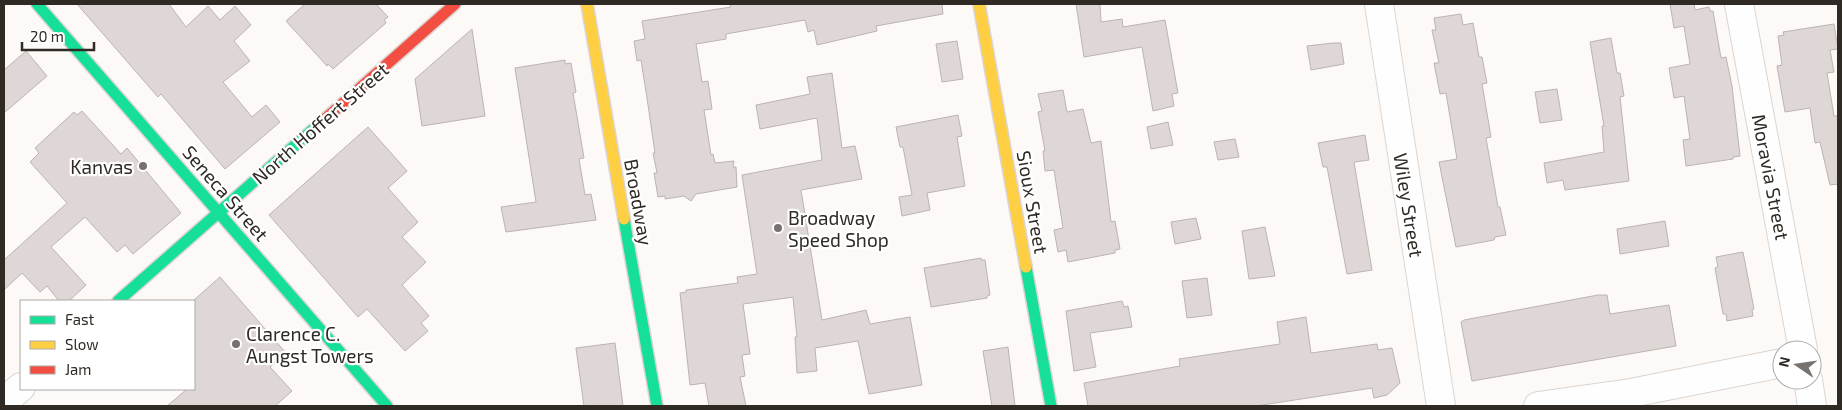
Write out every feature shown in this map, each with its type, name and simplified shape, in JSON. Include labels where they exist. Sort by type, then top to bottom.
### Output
[{"type":"street","name":"Seneca Street","points":[[37,4],[387,406]]},
{"type":"street","name":"North Hoffert Street","points":[[119,300],[455,4]]},
{"type":"street","name":"Broadway","points":[[587,4],[657,406]]},
{"type":"street","name":"Sioux Street","points":[[979,4],[1051,406]]},
{"type":"street","name":"Wiley Street","points":[[1379,4],[1441,406]]},
{"type":"street","name":"Moravia Street","points":[[1739,4],[1801,340]]},
{"type":"street","points":[[1538,406],[1631,393],[1772,365]]},
{"type":"street","points":[[4,402],[20,387]]},
{"type":"street","points":[[1810,390],[1812,406]]},
{"type":"building","points":[[77,4],[169,4],[186,27],[208,6],[220,20],[235,6],[251,25],[234,41],[250,61],[223,82],[252,117],[266,105],[280,122],[225,169],[161,94],[158,97]]},
{"type":"building","points":[[305,4],[376,4],[388,17],[384,20],[386,23],[333,69],[328,64],[327,66],[286,21]]},
{"type":"building","points":[[730,4],[942,4],[943,14],[876,26],[877,31],[817,45],[814,30],[808,32],[805,20],[726,34],[726,39],[696,44],[702,82],[708,81],[712,109],[704,110],[711,155],[713,154],[715,163],[734,161],[733,167],[736,167],[737,187],[696,194],[691,201],[684,196],[665,199],[665,196],[658,197],[654,173],[657,173],[653,153],[655,153],[647,98],[641,60],[637,61],[634,41],[645,39],[642,21],[731,7]]},
{"type":"building","points":[[1076,4],[1100,4],[1101,22],[1122,19],[1123,27],[1165,20],[1178,93],[1172,94],[1174,106],[1153,111],[1142,47],[1084,57]]},
{"type":"building","points":[[1670,4],[1694,4],[1695,10],[1709,7],[1710,11],[1713,11],[1721,58],[1726,57],[1732,86],[1740,156],[1733,157],[1733,159],[1686,166],[1683,140],[1690,139],[1684,96],[1674,98],[1669,68],[1690,64],[1684,26],[1674,28]]},
{"type":"building","points":[[1461,14],[1463,25],[1473,23],[1479,57],[1482,57],[1487,83],[1482,84],[1491,137],[1486,138],[1498,207],[1500,207],[1506,235],[1495,237],[1494,240],[1456,247],[1439,162],[1457,159],[1446,93],[1440,94],[1434,63],[1439,63],[1432,30],[1436,30],[1434,18]]},
{"type":"building","points":[[1834,24],[1838,49],[1830,50],[1834,72],[1827,73],[1834,116],[1838,116],[1838,184],[1830,185],[1820,142],[1815,143],[1810,108],[1785,112],[1777,66],[1782,65],[1778,36],[1784,35],[1783,32]]},
{"type":"building","points":[[472,29],[485,116],[422,126],[415,79]]},
{"type":"building","points":[[1611,38],[1617,73],[1620,73],[1624,96],[1620,97],[1629,181],[1565,190],[1563,180],[1547,183],[1544,163],[1604,152],[1602,126],[1604,126],[1590,42]]},
{"type":"building","points":[[957,41],[963,79],[942,82],[936,44]]},
{"type":"building","points":[[1341,43],[1344,64],[1311,70],[1307,46]]},
{"type":"building","points":[[26,51],[47,76],[4,113],[4,70]]},
{"type":"building","points":[[565,60],[565,64],[571,63],[576,92],[573,93],[584,158],[579,159],[585,195],[591,194],[596,220],[506,232],[501,207],[536,202],[515,68]]},
{"type":"building","points":[[832,73],[842,148],[855,146],[862,179],[801,190],[822,320],[866,310],[870,324],[910,317],[922,385],[869,394],[858,341],[815,348],[817,371],[797,373],[795,337],[797,337],[793,297],[743,304],[750,354],[742,355],[745,376],[740,377],[746,406],[709,406],[705,383],[690,385],[680,293],[686,292],[686,290],[738,283],[737,277],[757,274],[742,175],[822,160],[817,118],[760,129],[756,105],[810,94],[807,77]]},
{"type":"building","points":[[1557,89],[1562,120],[1540,123],[1535,92]]},
{"type":"building","points":[[1063,90],[1067,112],[1083,109],[1091,143],[1101,141],[1111,222],[1115,221],[1120,249],[1115,250],[1115,253],[1068,262],[1066,250],[1058,252],[1054,230],[1063,228],[1054,170],[1045,171],[1043,151],[1045,151],[1038,112],[1042,111],[1038,94]]},
{"type":"building","points":[[82,111],[121,154],[127,148],[181,213],[133,254],[125,245],[117,252],[85,217],[51,247],[86,285],[70,300],[58,300],[47,286],[40,292],[22,273],[4,290],[4,260],[67,203],[30,162],[39,153],[35,148],[74,112],[77,115]]},
{"type":"building","points":[[958,115],[962,136],[957,137],[965,186],[927,193],[930,210],[902,216],[899,197],[912,195],[903,147],[900,147],[896,127]]},
{"type":"building","points":[[1168,122],[1173,145],[1151,149],[1147,127]]},
{"type":"building","points":[[368,127],[407,171],[388,188],[418,222],[402,237],[426,262],[402,285],[429,316],[421,323],[428,331],[405,351],[367,309],[358,317],[269,215]]},
{"type":"building","points":[[1365,135],[1369,160],[1354,162],[1372,270],[1347,274],[1327,167],[1323,167],[1318,143]]},
{"type":"building","points":[[1235,139],[1239,157],[1218,160],[1214,142]]},
{"type":"building","points":[[1196,218],[1201,239],[1175,244],[1171,222]]},
{"type":"building","points":[[1665,221],[1669,246],[1620,254],[1617,229]]},
{"type":"building","points":[[1265,227],[1275,276],[1249,279],[1242,231]]},
{"type":"building","points":[[1743,252],[1754,309],[1752,310],[1753,316],[1727,321],[1726,314],[1723,314],[1715,268],[1718,267],[1716,257]]},
{"type":"building","points":[[981,258],[981,260],[985,260],[990,295],[987,298],[931,307],[924,268]]},
{"type":"building","name":"Clarence C. Aungst Towers","points":[[220,277],[286,353],[270,367],[292,391],[275,406],[167,406],[186,390],[195,390],[194,300]]},
{"type":"building","points":[[1207,278],[1212,315],[1187,318],[1182,281]]},
{"type":"building","points":[[1598,295],[1607,295],[1610,314],[1669,305],[1676,346],[1472,381],[1461,322]]},
{"type":"building","points":[[1122,301],[1124,307],[1128,306],[1132,327],[1090,333],[1096,367],[1074,371],[1066,311]]},
{"type":"building","points":[[1306,317],[1311,353],[1377,344],[1378,350],[1392,348],[1400,383],[1387,395],[1374,398],[1372,388],[1256,406],[1088,406],[1084,383],[1180,366],[1179,359],[1280,344],[1277,322]]},
{"type":"building","points":[[615,343],[623,406],[584,406],[576,348]]},
{"type":"building","points":[[1008,347],[1015,406],[992,406],[983,351]]},
{"type":"traffic: fast","points":[[37,4],[387,406]]},
{"type":"traffic: fast","points":[[119,300],[325,119]]},
{"type":"traffic: fast","points":[[624,219],[657,406]]},
{"type":"traffic: fast","points":[[1026,267],[1051,406]]},
{"type":"traffic: slow","points":[[587,4],[624,219]]},
{"type":"traffic: slow","points":[[979,4],[1026,267]]},
{"type":"traffic: jam","points":[[325,119],[455,4]]},
{"type":"place","name":"Kanvas","points":[[143,166]]},
{"type":"place","name":"Broadway Speed Shop","points":[[778,228]]},
{"type":"place","name":"Clarence C. Aungst Towers","points":[[236,344]]}]
